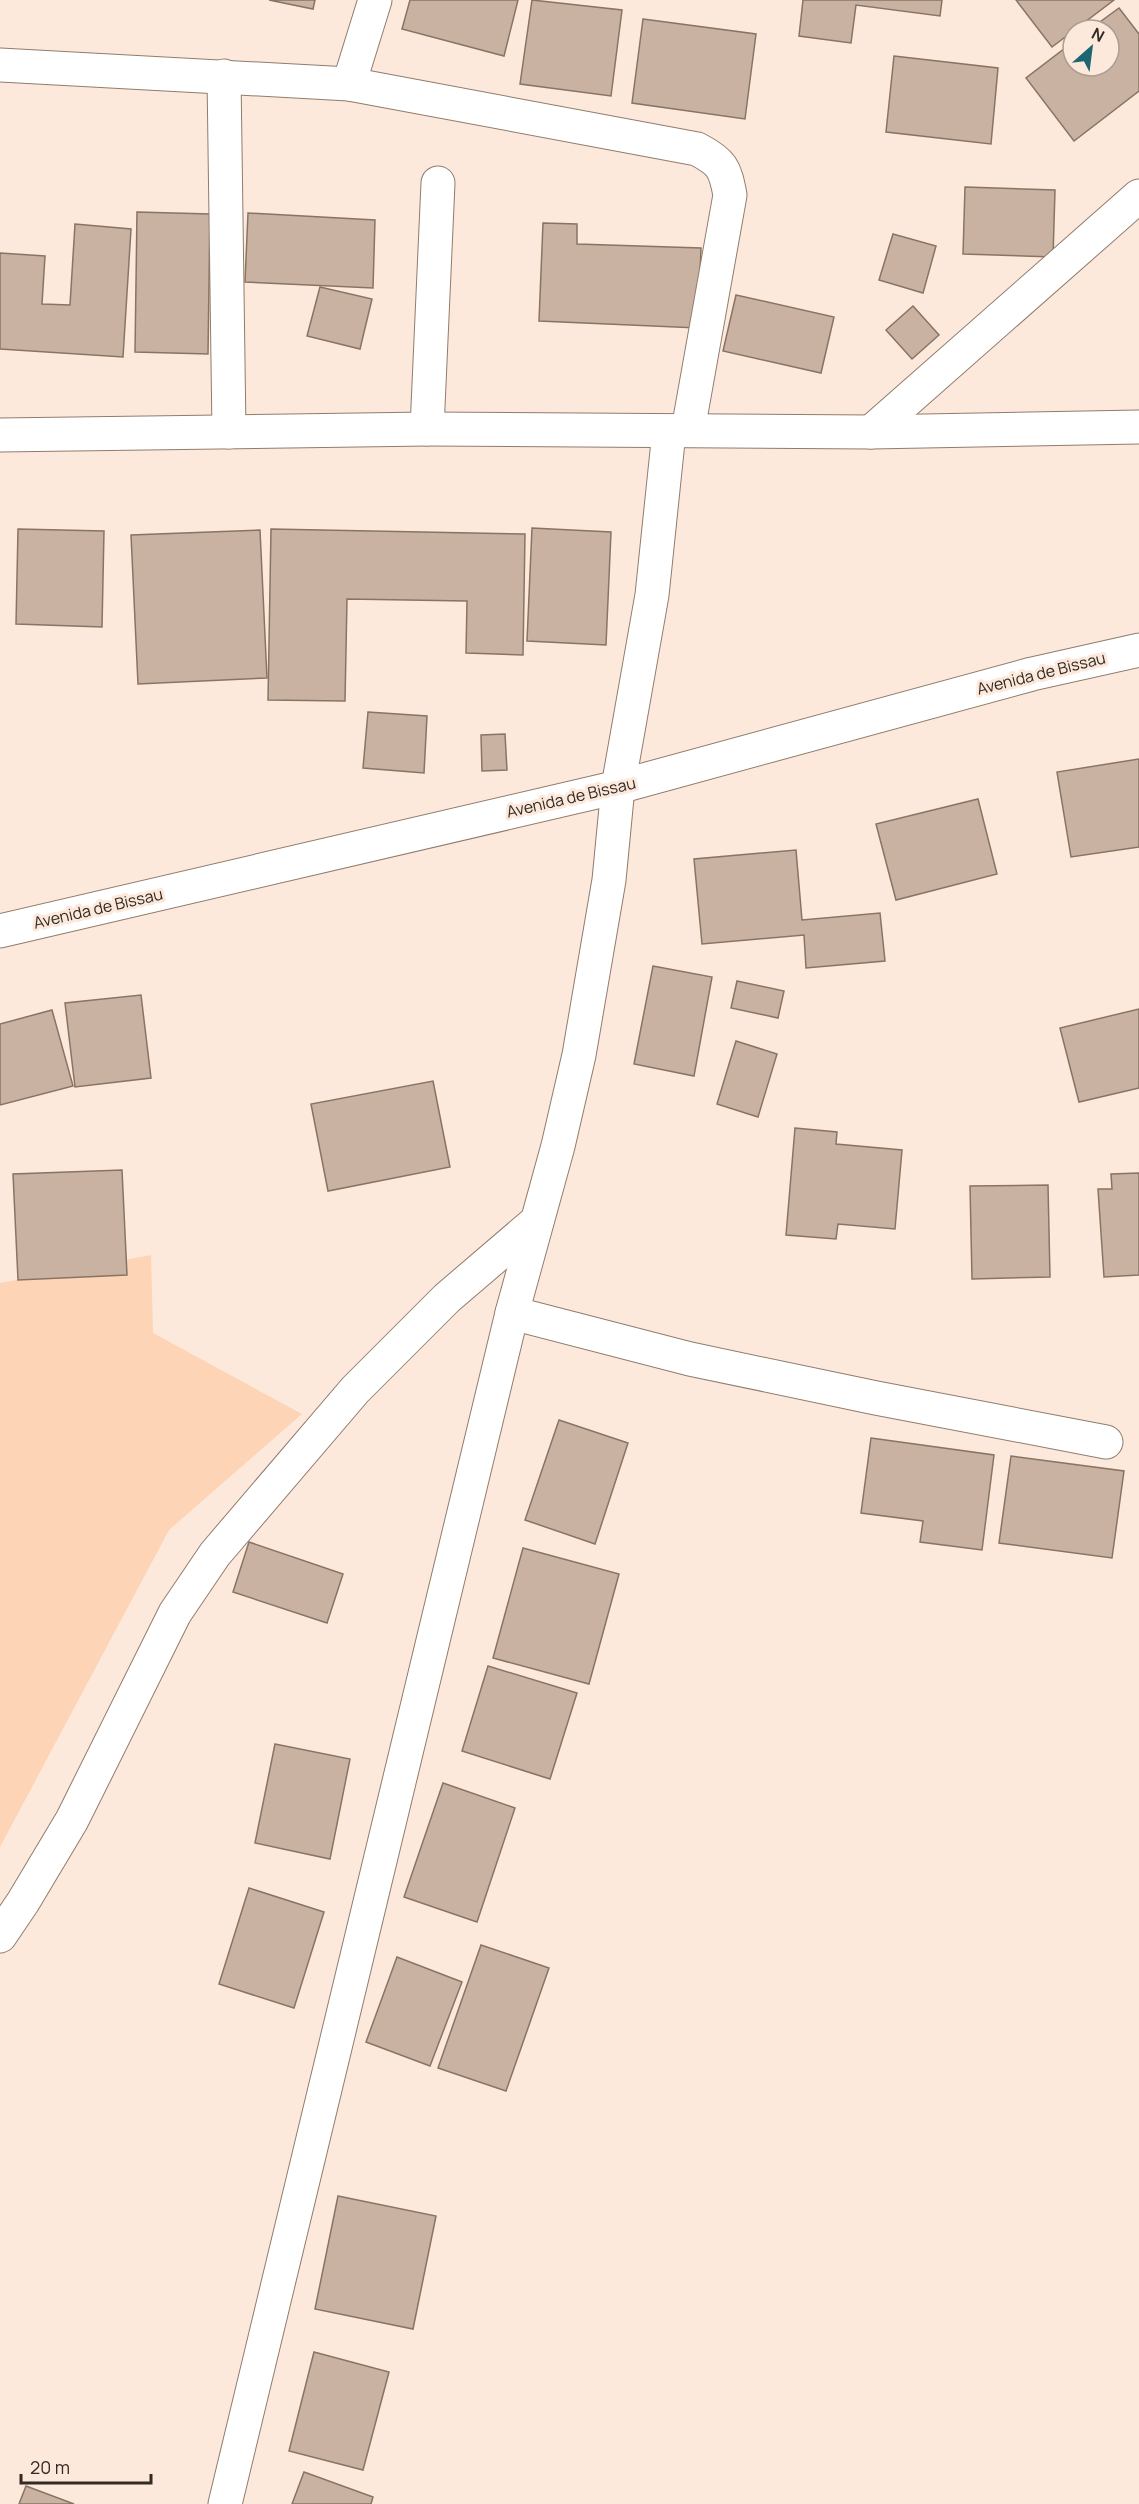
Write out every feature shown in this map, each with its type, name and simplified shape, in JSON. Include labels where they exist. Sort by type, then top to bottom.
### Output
[{"type":"street","points":[[349,84],[375,0]]},
{"type":"street","points":[[0,65],[349,84],[697,149],[717,160],[726,172],[730,195],[679,431],[618,787],[609,880],[579,1055],[512,1313],[225,2504]]},
{"type":"street","points":[[224,76],[229,432]]},
{"type":"street","points":[[427,429],[438,183]]},
{"type":"street","points":[[871,432],[1139,196]]},
{"type":"street","points":[[0,435],[427,429],[871,432],[1139,427]]},
{"type":"street","name":"Avenida de Bissau","points":[[0,931],[618,787],[1020,677],[1139,650]]},
{"type":"street","points":[[0,1936],[72,1820],[175,1613],[215,1554],[355,1390],[447,1298],[537,1221]]},
{"type":"street","points":[[512,1313],[702,1362],[1106,1442]]},
{"type":"shaded area","points":[[151,1255],[153,1333],[302,1414],[169,1530],[0,1847],[0,1283]]},
{"type":"building","points":[[269,0],[315,0],[313,9]]},
{"type":"building","points":[[410,0],[518,0],[504,56],[402,29]]},
{"type":"building","points":[[532,0],[622,10],[611,96],[520,84]]},
{"type":"building","points":[[803,0],[942,0],[940,16],[856,5],[851,43],[799,36]]},
{"type":"building","points":[[1016,0],[1114,0],[1090,18],[1061,18],[1061,40],[1052,47]]},
{"type":"building","points":[[1119,8],[1139,34],[1139,91],[1074,141],[1026,78],[1061,51],[1061,78],[1121,78],[1121,18],[1105,18]]},
{"type":"building","points":[[643,19],[756,34],[745,119],[632,103]]},
{"type":"building","points":[[894,56],[998,68],[991,144],[886,132]]},
{"type":"building","points":[[965,187],[1055,190],[1053,257],[963,254]]},
{"type":"building","points":[[137,212],[210,214],[208,354],[135,352]]},
{"type":"building","points":[[248,213],[375,220],[373,288],[245,282]]},
{"type":"building","points":[[543,223],[577,224],[577,244],[701,248],[698,328],[539,321]]},
{"type":"building","points":[[75,224],[131,229],[123,357],[0,349],[0,253],[45,256],[42,304],[70,305]]},
{"type":"building","points":[[893,234],[936,246],[923,293],[879,280]]},
{"type":"building","points":[[320,287],[372,299],[360,349],[307,336]]},
{"type":"building","points":[[736,295],[834,317],[821,373],[723,351]]},
{"type":"building","points":[[913,306],[939,335],[912,359],[886,330]]},
{"type":"building","points":[[532,528],[611,532],[606,645],[527,641]]},
{"type":"building","points":[[18,529],[104,531],[102,627],[16,624]]},
{"type":"building","points":[[271,529],[525,534],[523,655],[466,653],[467,601],[347,599],[345,701],[268,700]]},
{"type":"building","points":[[260,530],[267,678],[138,684],[131,535]]},
{"type":"building","points":[[368,712],[427,716],[424,773],[363,768]]},
{"type":"building","points":[[505,734],[507,770],[482,771],[481,735]]},
{"type":"building","points":[[1139,759],[1139,847],[1071,857],[1057,772]]},
{"type":"building","points":[[978,799],[997,874],[896,900],[876,824]]},
{"type":"building","points":[[796,850],[802,920],[880,913],[885,961],[806,968],[804,935],[702,944],[694,859]]},
{"type":"building","points":[[653,966],[712,977],[694,1076],[634,1064]]},
{"type":"building","points":[[737,981],[784,991],[778,1018],[731,1008]]},
{"type":"building","points":[[141,995],[151,1078],[75,1087],[65,1003]]},
{"type":"building","points":[[1139,1009],[1139,1088],[1079,1102],[1060,1028]]},
{"type":"building","points":[[52,1010],[73,1086],[0,1105],[0,1024]]},
{"type":"building","points":[[736,1041],[777,1054],[758,1117],[717,1104]]},
{"type":"building","points":[[433,1081],[450,1167],[328,1191],[311,1104]]},
{"type":"building","points":[[795,1128],[837,1132],[836,1144],[902,1150],[895,1229],[838,1224],[836,1239],[786,1235]]},
{"type":"building","points":[[122,1170],[127,1275],[18,1280],[13,1174]]},
{"type":"building","points":[[1139,1173],[1139,1275],[1104,1277],[1098,1189],[1112,1189],[1111,1174]]},
{"type":"building","points":[[1048,1185],[1050,1277],[972,1279],[970,1186]]},
{"type":"building","points":[[559,1420],[628,1443],[595,1544],[525,1520]]},
{"type":"building","points":[[871,1438],[994,1455],[982,1550],[920,1542],[923,1521],[861,1513]]},
{"type":"building","points":[[1011,1456],[1124,1471],[1112,1558],[999,1543]]},
{"type":"building","points":[[249,1542],[343,1574],[327,1623],[233,1592]]},
{"type":"building","points":[[523,1548],[619,1574],[589,1684],[493,1658]]},
{"type":"building","points":[[488,1666],[577,1693],[550,1779],[462,1751]]},
{"type":"building","points":[[275,1744],[350,1759],[330,1859],[255,1843]]},
{"type":"building","points":[[443,1783],[515,1808],[477,1922],[404,1897]]},
{"type":"building","points":[[249,1888],[324,1912],[294,2008],[219,1984]]},
{"type":"building","points":[[481,1945],[549,1968],[506,2091],[438,2068]]},
{"type":"building","points":[[397,1957],[462,1982],[430,2066],[366,2042]]},
{"type":"building","points":[[338,2196],[436,2216],[413,2329],[315,2309]]},
{"type":"building","points":[[314,2352],[389,2372],[363,2470],[289,2451]]},
{"type":"building","points":[[304,2472],[373,2497],[371,2504],[292,2504]]},
{"type":"building","points":[[26,2486],[74,2504],[19,2504]]}]
